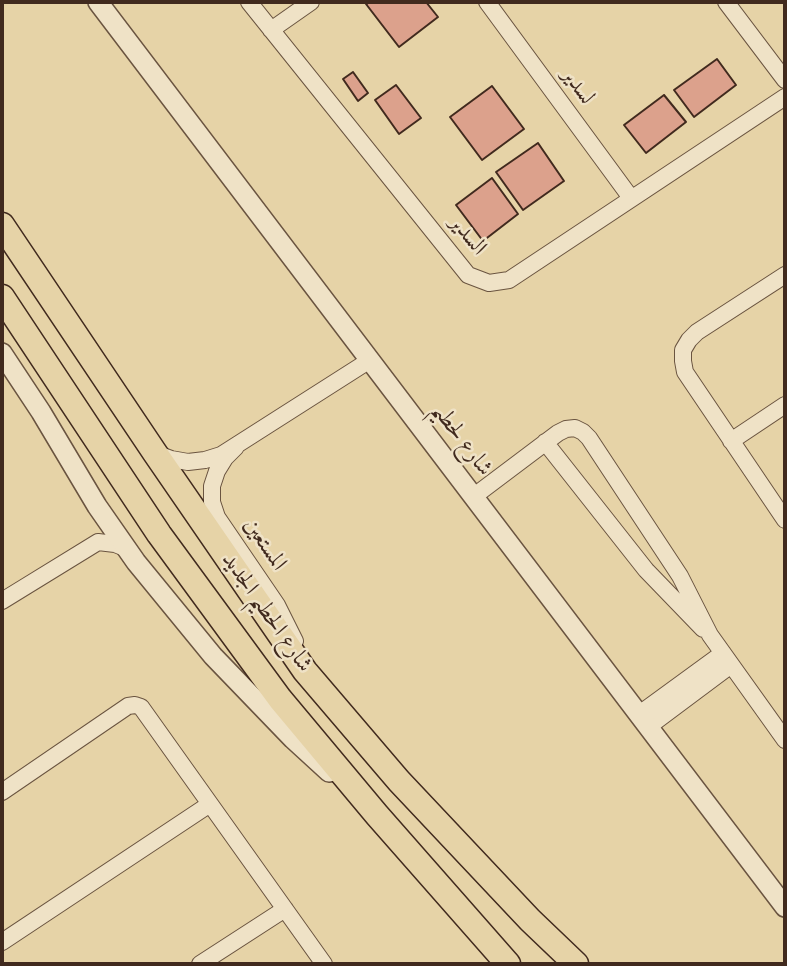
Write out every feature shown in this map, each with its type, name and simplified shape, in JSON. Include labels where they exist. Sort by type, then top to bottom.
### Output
[{"type":"main road","name":"شارع الحطيم الجديد","points":[[2,225],[305,671],[399,781],[530,920],[576,964]]},
{"type":"main road","name":"شارع الحطيم الجديد","points":[[2,297],[159,534],[280,699],[377,815],[508,964]]},
{"type":"street","name":"شارع لحطيم","points":[[98,2],[785,906]]},
{"type":"street","name":"السدير","points":[[249,2],[468,275],[489,283],[509,280],[785,97]]},
{"type":"street","points":[[271,30],[311,2]]},
{"type":"street","name":"لسدير","points":[[487,2],[631,198]]},
{"type":"street","points":[[726,2],[785,80]]},
{"type":"street","points":[[785,275],[696,332],[683,350],[682,361],[685,372],[785,520]]},
{"type":"street","points":[[2,352],[125,548],[213,656],[292,738],[377,815]]},
{"type":"street","name":"المستعين","points":[[155,453],[188,462],[221,455],[370,360]]},
{"type":"street","points":[[731,441],[785,405]]},
{"type":"street","points":[[474,497],[558,433],[575,428],[583,432],[590,438],[680,576],[710,635],[785,740]]},
{"type":"street","points":[[545,442],[646,570],[710,635]]},
{"type":"street","name":"المستعين","points":[[236,447],[225,457],[217,471],[212,486],[212,502],[217,517],[277,605],[298,648],[305,671]]},
{"type":"street","points":[[97,506],[98,542]]},
{"type":"street","points":[[4,595],[98,542],[125,548]]},
{"type":"street","points":[[643,721],[727,659]]},
{"type":"street","points":[[2,792],[128,706],[141,707],[324,964]]},
{"type":"street","points":[[2,942],[209,804]]},
{"type":"street","points":[[200,964],[285,909]]},
{"type":"building","points":[[426,2],[438,17],[399,47],[366,4]]},
{"type":"building","points":[[717,59],[736,85],[694,117],[674,90]]},
{"type":"building","points":[[353,72],[368,93],[358,101],[343,79]]},
{"type":"building","points":[[396,85],[421,118],[399,134],[375,100]]},
{"type":"building","points":[[492,86],[524,129],[482,160],[450,117]]},
{"type":"building","points":[[664,95],[686,122],[646,153],[624,125]]},
{"type":"building","points":[[538,143],[564,181],[523,210],[496,172]]},
{"type":"building","points":[[492,178],[518,214],[483,241],[456,205]]}]
